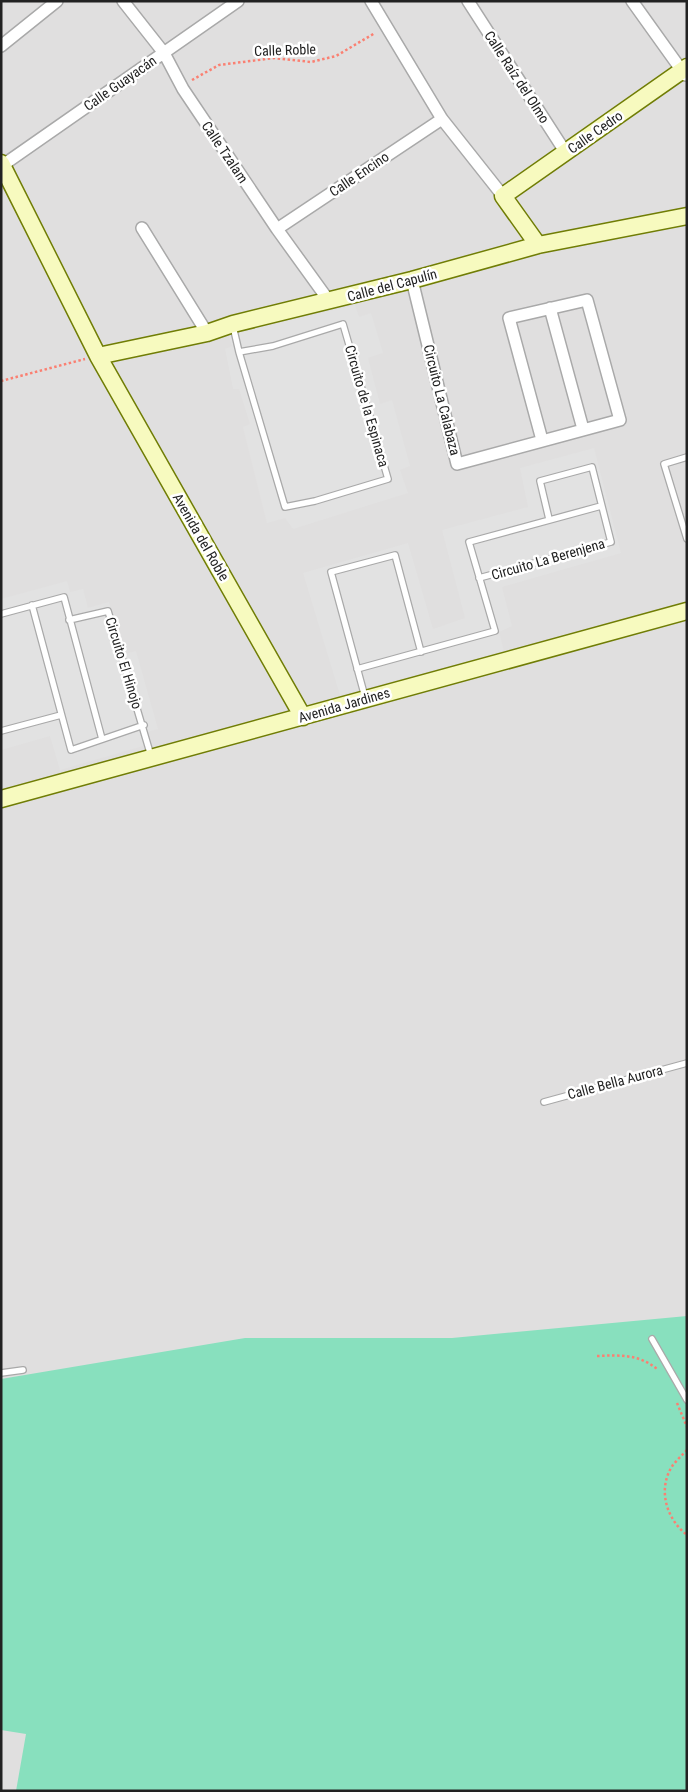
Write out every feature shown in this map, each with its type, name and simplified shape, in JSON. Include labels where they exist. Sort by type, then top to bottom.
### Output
[{"type":"street","points":[[1,46],[57,1]]},
{"type":"street","name":"Calle Tzalam","points":[[123,1],[164,53],[183,89],[277,230],[329,301]]},
{"type":"street","name":"Calle Guayacán","points":[[2,164],[238,1]]},
{"type":"street","points":[[371,1],[388,26],[442,119],[503,196],[538,245]]},
{"type":"street","name":"Calle Raíz del Olmo","points":[[468,1],[566,153]]},
{"type":"street","points":[[632,1],[685,72]]},
{"type":"street","name":"Calle Cedro","points":[[503,196],[685,72]]},
{"type":"street","name":"Calle Encino","points":[[277,230],[442,119]]},
{"type":"street","name":"Avenida del Roble","points":[[2,164],[98,356],[303,717]]},
{"type":"street","name":"Calle del Capulín","points":[[98,356],[207,333],[233,324],[412,280],[538,245],[687,216]]},
{"type":"street","points":[[142,228],[207,333]]},
{"type":"street","name":"Circuito La Calabaza","points":[[412,280],[458,464],[620,420],[587,300],[509,318],[542,440]]},
{"type":"street","points":[[550,308],[583,429]]},
{"type":"street","name":"Avenida Jardines","points":[[1,799],[687,611]]},
{"type":"lane","name":"Circuito de la Espinaca","points":[[233,324],[239,352],[285,507],[315,501],[388,479],[343,324],[273,346],[239,352]]},
{"type":"lane","points":[[687,457],[664,464],[687,539]]},
{"type":"lane","name":"Circuito La Berenjena","points":[[480,578],[611,542],[592,467],[540,481],[549,519]]},
{"type":"lane","name":"Circuito La Berenjena","points":[[358,669],[495,631],[469,542],[602,506]]},
{"type":"lane","points":[[366,699],[331,572],[395,555],[421,652]]},
{"type":"lane","points":[[1,614],[64,597],[102,739]]},
{"type":"lane","name":"Circuito El Hinojo","points":[[32,605],[71,750],[144,726]]},
{"type":"lane","name":"Circuito El Hinojo","points":[[69,620],[108,610],[152,758]]},
{"type":"lane","points":[[1,731],[62,715]]},
{"type":"lane","name":"Calle Bella Aurora","points":[[544,1102],[687,1063]]},
{"type":"lane","points":[[652,1339],[687,1400]]},
{"type":"lane","points":[[1,1373],[22,1370]]},
{"type":"path","name":"Calle Roble","points":[[183,89],[198,74],[219,65],[274,58],[312,62],[336,56],[388,26]]},
{"type":"path","points":[[1,380],[98,356]]},
{"type":"path","points":[[597,1356],[624,1355],[648,1361],[659,1370]]},
{"type":"path","points":[[676,1401],[687,1427]]},
{"type":"path","points":[[687,1450],[672,1466],[666,1483],[665,1501],[671,1518],[687,1535]]},
{"type":"shaded area","points":[[1,1],[687,1],[687,1791],[1,1791]]},
{"type":"shaded area","points":[[355,305],[359,317],[371,313],[383,353],[368,358],[380,404],[392,400],[410,466],[400,470],[408,493],[293,529],[285,518],[267,523],[243,427],[250,424],[239,389],[233,389],[225,349],[232,346],[228,334]]},
{"type":"shaded area","points":[[594,448],[621,553],[502,587],[512,626],[499,632],[504,652],[340,695],[303,573],[408,543],[433,629],[465,618],[442,530],[528,507],[520,468]]},
{"type":"shaded area","points":[[67,581],[70,592],[83,589],[88,608],[109,602],[124,654],[136,651],[158,729],[147,732],[150,744],[60,770],[50,736],[1,750],[1,599]]},
{"type":"green space","points":[[687,1316],[687,1791],[16,1791],[26,1734],[1,1730],[1,1379],[245,1338],[452,1338]]}]
